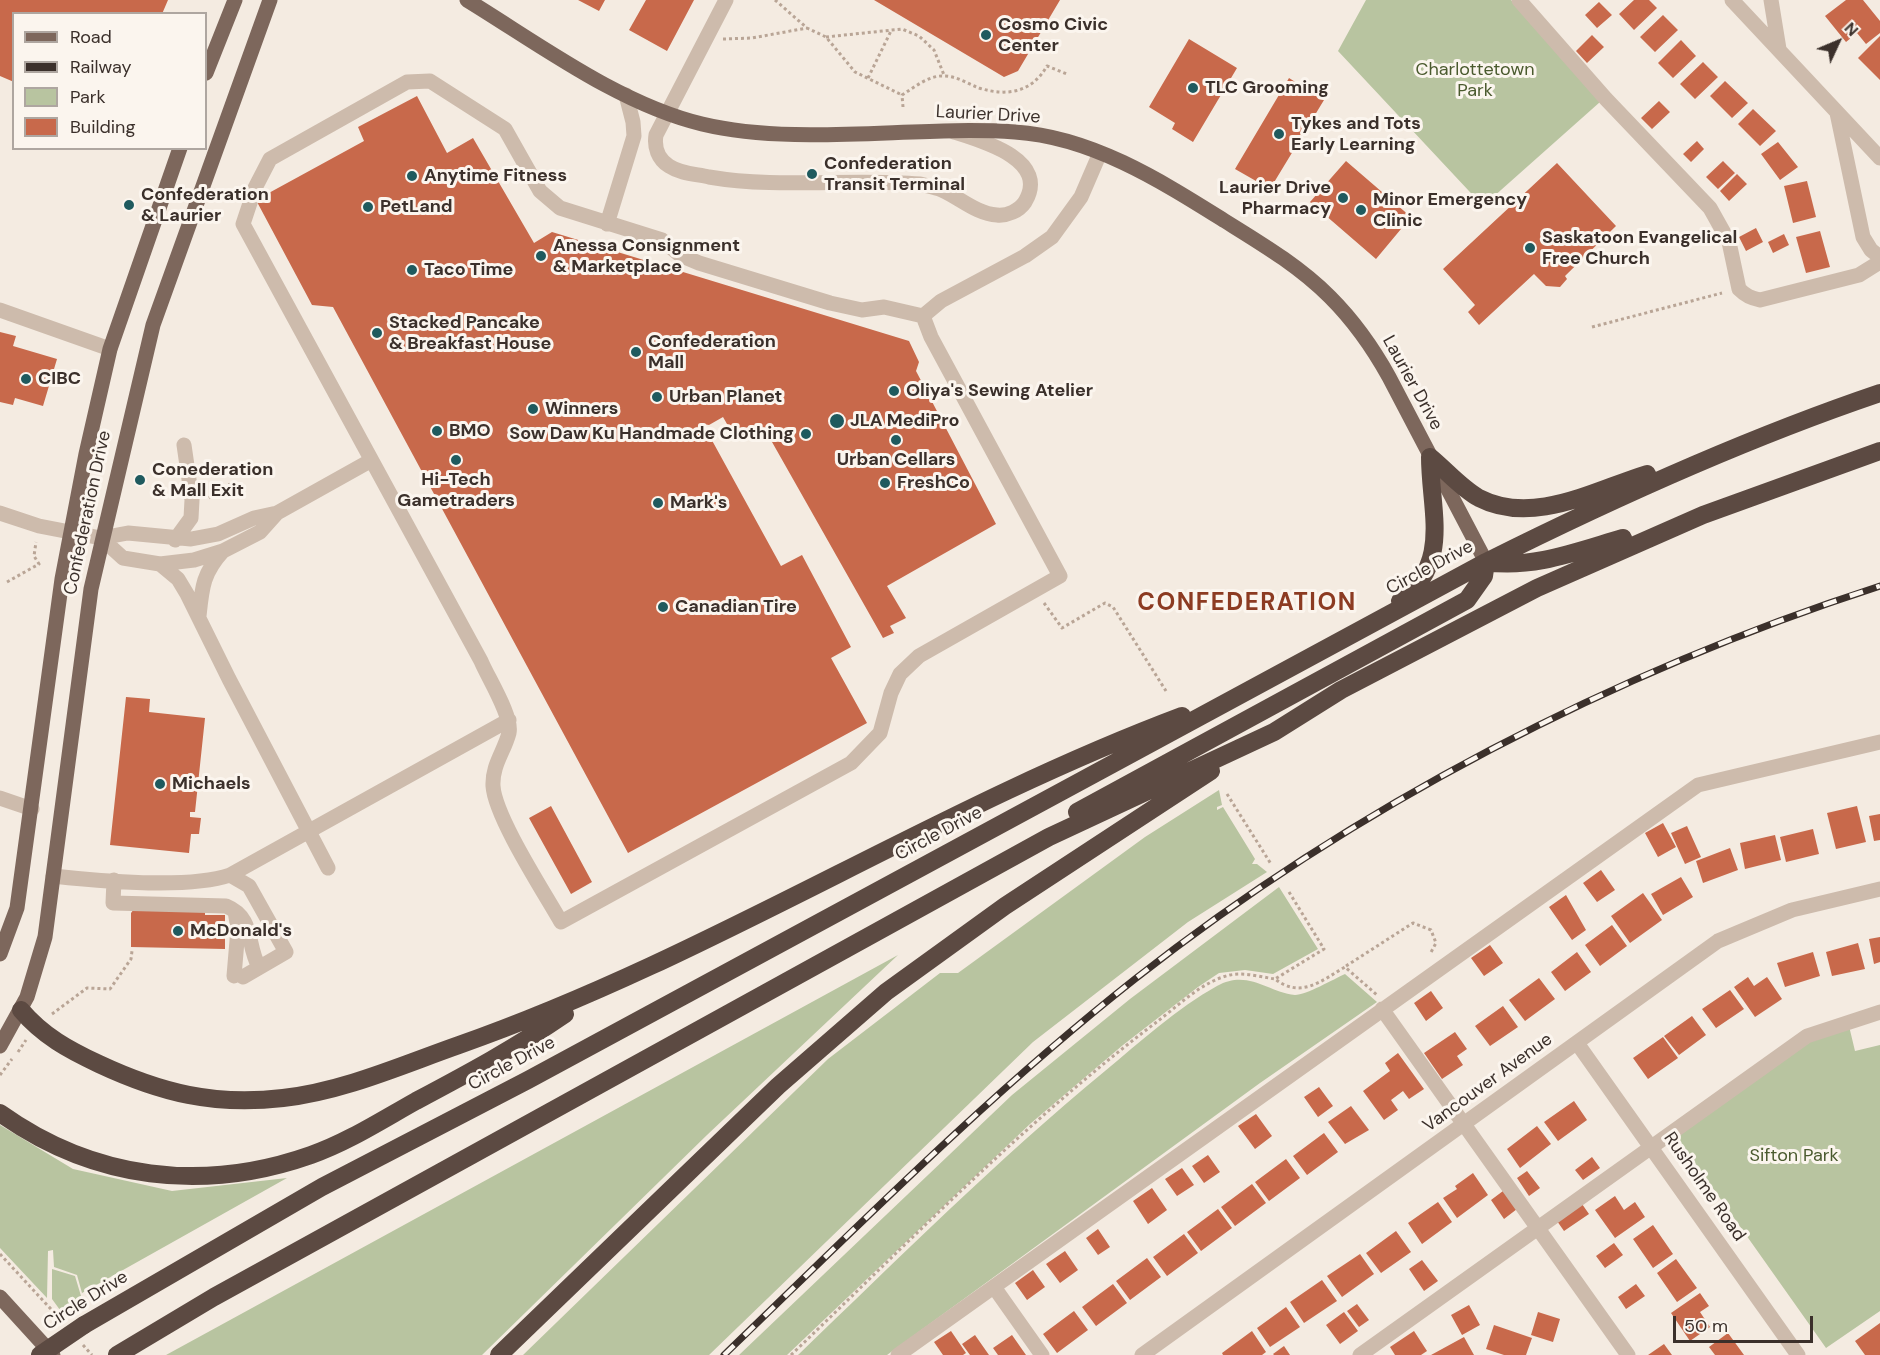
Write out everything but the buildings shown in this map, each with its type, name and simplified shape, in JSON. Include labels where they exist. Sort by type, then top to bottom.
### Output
[{"type":"highway","name":"Circle Drive","points":[[40,1355],[322,1187],[528,1080],[1486,562],[1584,513],[1720,452],[1880,393]]},
{"type":"highway","points":[[1048,837],[1078,811],[1467,600],[1484,576],[1486,562],[1510,566],[1557,558],[1703,515],[1880,451]]},
{"type":"highway","points":[[1430,457],[1477,497],[1496,505],[1515,509],[1558,503],[1720,452]]},
{"type":"highway","points":[[1371,623],[1405,597],[1421,579],[1431,561],[1436,543],[1436,523],[1430,488],[1430,457]]},
{"type":"highway","points":[[499,1355],[778,1086],[886,992],[1005,906],[1341,690],[1537,588],[1703,515]]},
{"type":"highway","points":[[21,1010],[36,1027],[76,1053],[129,1078],[175,1094],[236,1101],[311,1094],[542,1015],[602,989],[911,837],[1109,743],[1246,692]]},
{"type":"highway","points":[[122,1352],[255,1274],[1048,837],[1274,732]]},
{"type":"highway","points":[[0,1113],[24,1130],[76,1154],[133,1171],[186,1178],[235,1174],[311,1155],[344,1142],[517,1047],[602,989]]},
{"type":"main road","points":[[207,70],[235,0]]},
{"type":"main road","name":"Confederation Drive","points":[[0,1046],[21,1010],[37,970],[45,937],[89,598],[101,538],[153,325],[270,0]]},
{"type":"main road","points":[[256,37],[281,0]]},
{"type":"main road","name":"Laurier Drive","points":[[467,0],[626,95],[701,124],[757,132],[1016,132],[1069,142],[1100,153],[1174,190],[1266,246],[1323,291],[1373,349],[1486,562]]},
{"type":"main road","name":"Confederation Drive","points":[[0,954],[17,908],[70,533],[110,349],[179,150]]},
{"type":"main road","points":[[0,1297],[53,1355]]},
{"type":"street","points":[[726,0],[666,112],[654,144],[658,155],[669,166],[682,172],[747,183],[920,184],[940,189],[984,213],[999,215],[1012,213],[1022,206],[1029,195],[1030,183],[1028,171],[1019,161],[997,148],[950,131]]},
{"type":"street","points":[[1519,0],[1606,99],[1710,208],[1729,242],[1739,289],[1749,298],[1760,300],[1859,275],[1880,262]]},
{"type":"street","points":[[1732,0],[1880,158]]},
{"type":"street","points":[[1771,0],[1779,49]]},
{"type":"street","points":[[430,81],[506,129],[530,174],[551,202],[560,208],[662,240],[680,255],[699,263],[821,300],[862,310],[884,307],[923,316],[931,337],[1060,576],[919,656],[900,674],[891,693],[880,733],[851,763],[561,922],[501,814],[493,788],[494,768],[509,733],[509,720],[481,661],[370,461],[243,224],[255,188],[270,159],[407,82],[430,81]]},
{"type":"street","points":[[607,224],[634,136],[626,95]]},
{"type":"street","points":[[1837,113],[1863,237],[1871,250],[1880,257]]},
{"type":"street","points":[[923,316],[940,301],[1025,256],[1052,237],[1081,197],[1100,153]]},
{"type":"street","points":[[0,310],[110,349]]},
{"type":"street","points":[[175,540],[191,518],[184,445]]},
{"type":"street","points":[[0,513],[70,533],[101,538],[128,533],[175,540],[218,534],[254,518],[277,513],[370,461]]},
{"type":"street","points":[[101,538],[123,558],[160,564],[194,560],[223,551],[260,532],[277,513]]},
{"type":"street","points":[[199,616],[202,587],[208,567],[223,551]]},
{"type":"street","points":[[160,564],[178,579],[199,616],[328,868]]},
{"type":"street","points":[[53,876],[114,880],[212,881],[230,875],[509,720]]},
{"type":"street","points":[[898,1355],[1698,785],[1880,742]]},
{"type":"street","points":[[0,798],[32,809]]},
{"type":"street","points":[[230,875],[249,886],[286,952],[238,976],[238,929],[235,909]]},
{"type":"street","points":[[114,880],[113,903],[225,906],[235,909],[243,917],[250,931],[250,952],[259,967]]},
{"type":"street","name":"Vancouver Avenue","points":[[1142,1355],[1718,941],[1792,910],[1880,889]]},
{"type":"street","points":[[1382,1009],[1628,1355]]},
{"type":"street","points":[[1359,1355],[1807,1036],[1858,1017],[1880,1012]]},
{"type":"street","name":"Rusholme Road","points":[[1577,1042],[1798,1355]]},
{"type":"street","points":[[994,1287],[1042,1355]]},
{"type":"path","points":[[775,0],[807,28],[826,37],[855,72],[902,94]]},
{"type":"path","points":[[706,39],[752,38],[807,28]]},
{"type":"path","points":[[826,37],[902,29],[919,36],[934,50],[944,76]]},
{"type":"path","points":[[868,78],[891,30]]},
{"type":"path","points":[[902,94],[931,78],[944,76],[1002,93],[1027,89],[1040,78],[1047,66],[1067,74]]},
{"type":"path","points":[[902,94],[903,107]]},
{"type":"path","points":[[1592,327],[1739,289]]},
{"type":"path","points":[[205,501],[230,484]]},
{"type":"path","points":[[7,582],[39,564],[34,556]]},
{"type":"path","points":[[1036,591],[1062,628],[1105,603],[1113,607],[1166,691]]},
{"type":"path","points":[[1227,794],[1271,864]]},
{"type":"path","points":[[1275,979],[1324,948],[1289,892]]},
{"type":"path","points":[[791,1355],[1008,1148],[1126,1045],[1205,986],[1230,975],[1275,979],[1287,988],[1297,990],[1318,982],[1345,967],[1413,923],[1431,930],[1436,943],[1428,957]]},
{"type":"path","points":[[36,1027],[87,988],[111,989],[131,958],[132,951]]},
{"type":"path","points":[[1345,967],[1376,995],[1386,988]]},
{"type":"path","points":[[0,1254],[61,1321]]},
{"type":"path","points":[[80,1331],[92,1355]]},
{"type":"green space","name":"Charlottetown Park","points":[[1366,0],[1511,0],[1600,102],[1483,206],[1338,51]]},
{"type":"green space","points":[[1219,790],[1222,805],[1217,807],[1217,810],[1223,807],[1255,859],[1252,864],[1257,864],[1267,872],[1188,922],[1033,1042],[709,1355],[523,1355],[828,1059],[940,973],[958,973],[1145,837]]},
{"type":"green space","points":[[1279,887],[1318,949],[1273,974],[1245,970],[1219,973],[1198,987],[1123,1045],[1030,1124],[787,1355],[739,1355],[1012,1095],[1130,999]]},
{"type":"green space","points":[[898,955],[707,1135],[482,1355],[166,1355]]},
{"type":"green space","points":[[1345,974],[1377,1002],[1260,1083],[887,1355],[798,1355],[1026,1139],[1145,1037],[1188,1004],[1228,981],[1248,981],[1295,995],[1313,990]]},
{"type":"green space","name":"Sifton Park","points":[[1849,1026],[1855,1051],[1880,1045],[1880,1311],[1826,1348],[1676,1136],[1799,1043]]},
{"type":"green space","points":[[0,1125],[73,1169],[172,1191],[287,1178],[82,1293],[77,1275],[54,1267],[53,1250],[48,1251],[47,1298],[0,1248]]},
{"type":"green space","points":[[52,1269],[75,1276],[81,1296],[60,1310],[52,1299]]},
{"type":"railway","points":[[724,1355],[874,1210],[1028,1068],[1135,979],[1219,916],[1307,857],[1397,801],[1490,750],[1585,703],[1682,659],[1781,620],[1880,586]]},
{"type":"place","name":"Cosmo Civic Center","points":[[986,35]]},
{"type":"place","name":"TLC Grooming","points":[[1193,88]]},
{"type":"place","name":"Tykes and Tots Early Learning","points":[[1279,134]]},
{"type":"place","name":"Confederation Transit Terminal","points":[[812,174]]},
{"type":"place","name":"Anytime Fitness","points":[[412,176]]},
{"type":"place","name":"Laurier Drive Pharmacy","points":[[1343,198]]},
{"type":"place","name":"Confederation & Laurier","points":[[129,205]]},
{"type":"place","name":"PetLand","points":[[368,207]]},
{"type":"place","name":"Minor Emergency Clinic","points":[[1361,210]]},
{"type":"place","name":"Saskatoon Evangelical Free Church","points":[[1530,248]]},
{"type":"place","name":"Anessa Consignment & Marketplace","points":[[541,256]]},
{"type":"place","name":"Taco Time","points":[[412,270]]},
{"type":"place","name":"Stacked Pancake & Breakfast House","points":[[377,333]]},
{"type":"place","name":"Confederation Mall","points":[[636,352]]},
{"type":"place","name":"CIBC","points":[[26,379]]},
{"type":"place","name":"Oliya's Sewing Atelier","points":[[894,391]]},
{"type":"place","name":"Urban Planet","points":[[657,397]]},
{"type":"place","name":"Winners","points":[[533,409]]},
{"type":"place","name":"JLA MediPro","points":[[837,421]]},
{"type":"place","name":"BMO","points":[[437,431]]},
{"type":"place","name":"Sow Daw Ku Handmade Clothing","points":[[806,434]]},
{"type":"place","name":"Urban Cellars","points":[[896,440]]},
{"type":"place","name":"Hi-Tech Gametraders","points":[[456,460]]},
{"type":"place","name":"Conederation & Mall Exit","points":[[140,480]]},
{"type":"place","name":"FreshCo","points":[[885,483]]},
{"type":"place","name":"Mark's","points":[[658,503]]},
{"type":"place","name":"Canadian Tire","points":[[663,607]]},
{"type":"place","name":"Michaels","points":[[160,784]]},
{"type":"place","name":"McDonald's","points":[[178,931]]},
{"type":"district","name":"CONFEDERATION","points":[[1247,604]]}]
